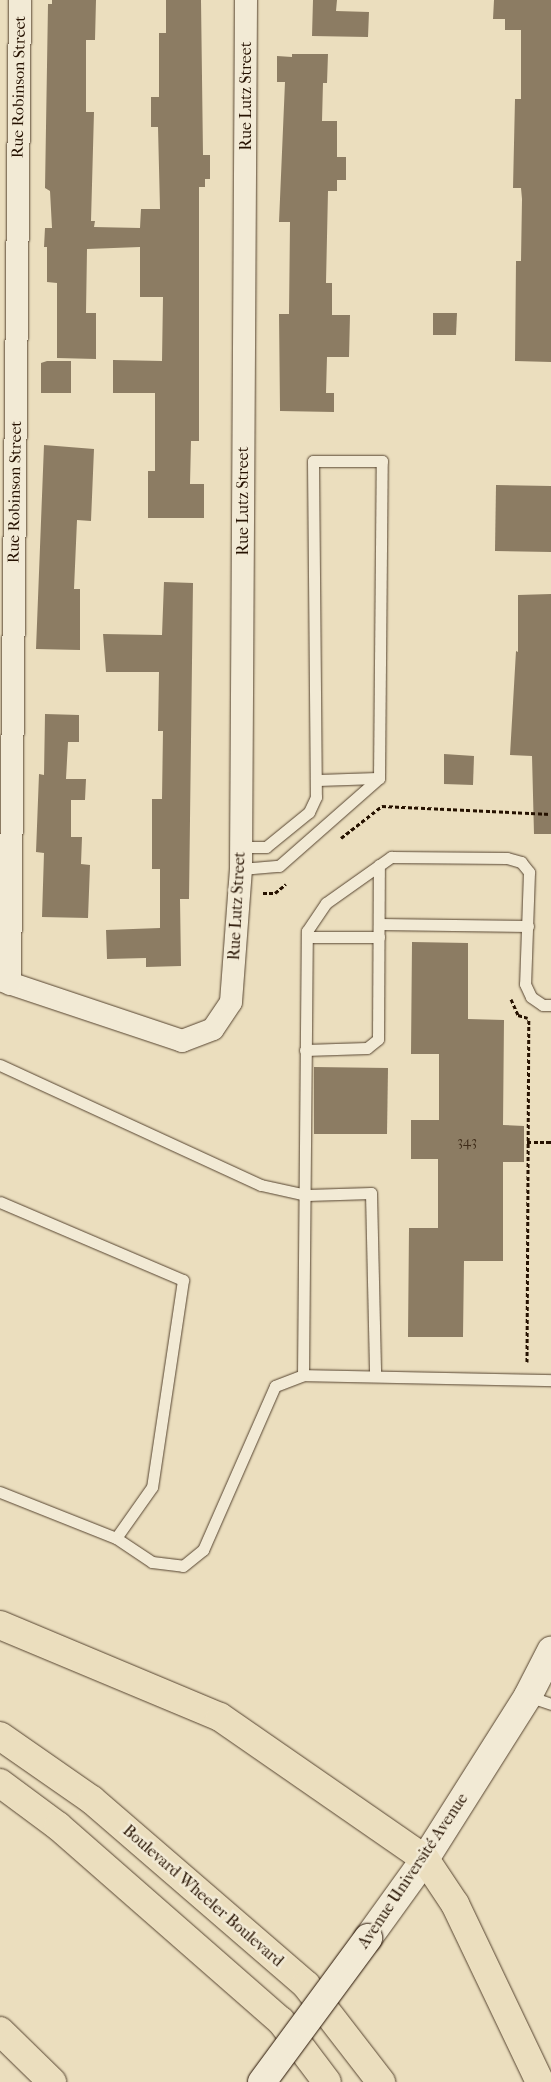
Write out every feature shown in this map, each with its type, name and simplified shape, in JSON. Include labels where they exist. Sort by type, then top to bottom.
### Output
[{"type":"highway","points":[[0,1625],[220,1717],[425,1859],[454,1904],[540,2082]]},
{"type":"highway","name":"Boulevard Wheeler Boulevard","points":[[0,1736],[92,1800],[306,1985],[381,2082]]},
{"type":"highway","points":[[0,1783],[58,1826],[281,2021],[327,2082]]},
{"type":"highway","points":[[0,2031],[52,2082]]},
{"type":"street","name":"Rue Robinson Street","points":[[5,982],[20,0]]},
{"type":"street","name":"Rue Lutz Street","points":[[5,982],[182,1042],[213,1029],[231,1002],[241,858],[246,0]]},
{"type":"street","name":"Avenue Université Avenue","points":[[262,2082],[540,1700],[551,1651]]},
{"type":"lane","points":[[313,461],[382,461],[379,778],[279,866],[241,858],[266,847],[309,812],[316,797],[313,461]]},
{"type":"lane","points":[[316,780],[379,778]]},
{"type":"lane","points":[[303,1375],[307,1196],[305,1050],[307,931],[326,903],[391,857],[507,858],[521,862],[529,872],[525,984],[531,997],[543,1004],[551,1005]]},
{"type":"lane","points":[[305,1050],[368,1048],[378,1039],[379,866]]},
{"type":"lane","points":[[379,924],[528,926]]},
{"type":"lane","points":[[307,937],[379,937]]},
{"type":"lane","points":[[0,1065],[261,1185],[307,1196],[371,1193],[376,1376]]},
{"type":"lane","points":[[0,1202],[183,1280],[152,1487],[116,1538]]},
{"type":"lane","points":[[0,1492],[116,1538],[152,1562],[183,1566],[203,1550],[275,1386],[303,1375],[551,1380]]},
{"type":"path","points":[[340,839],[382,806],[551,814]]},
{"type":"path","points":[[239,894],[275,893],[289,881]]},
{"type":"path","points":[[526,1350],[529,1018]]},
{"type":"path","points":[[527,1142],[551,1142]]},
{"type":"building","points":[[52,0],[96,0],[95,40],[86,40],[86,112],[94,112],[91,221],[95,221],[94,227],[140,228],[141,209],[160,209],[158,127],[151,127],[151,97],[159,97],[159,33],[166,33],[166,0],[201,0],[203,155],[210,155],[210,179],[205,179],[205,187],[199,187],[199,441],[191,441],[190,484],[204,484],[204,518],[148,518],[148,471],[155,471],[155,393],[113,393],[113,360],[162,361],[163,297],[140,297],[140,247],[87,249],[86,313],[96,313],[96,359],[57,358],[57,283],[47,282],[47,247],[44,247],[45,228],[52,228],[50,191],[45,188],[48,4],[52,4]]},
{"type":"building","points":[[313,0],[337,0],[336,11],[369,12],[368,37],[312,36]]},
{"type":"building","points":[[494,0],[551,0],[551,362],[515,361],[516,261],[521,261],[522,199],[521,188],[513,188],[515,99],[521,99],[521,30],[505,30],[505,19],[493,19]]},
{"type":"building","points":[[292,54],[328,54],[327,83],[323,83],[322,121],[337,121],[337,157],[346,157],[346,180],[337,180],[337,191],[328,191],[326,283],[332,283],[332,315],[350,315],[349,357],[327,357],[326,393],[334,393],[334,412],[280,411],[279,314],[289,314],[290,222],[279,222],[285,82],[277,82],[277,56],[292,57]]},
{"type":"building","points":[[433,313],[457,313],[456,335],[433,335]]},
{"type":"building","points":[[47,361],[71,361],[71,393],[41,393],[41,363]]},
{"type":"building","points":[[44,445],[94,449],[91,521],[77,520],[74,589],[80,589],[80,650],[36,649]]},
{"type":"building","points":[[496,485],[551,486],[551,552],[495,551]]},
{"type":"building","points":[[164,582],[193,583],[189,899],[180,899],[181,966],[146,967],[146,958],[107,959],[106,930],[160,928],[160,869],[152,869],[152,799],[162,799],[163,731],[158,731],[159,672],[106,672],[103,634],[162,635]]},
{"type":"building","points":[[551,594],[551,834],[534,834],[532,756],[510,755],[516,651],[518,652],[518,595]]},
{"type":"building","points":[[45,714],[79,715],[79,742],[68,742],[66,779],[86,779],[85,800],[71,800],[71,837],[82,837],[81,864],[90,865],[88,918],[42,917],[44,853],[36,852],[39,774],[44,775]]},
{"type":"building","points":[[444,754],[474,756],[473,785],[444,784]]},
{"type":"building","points":[[412,942],[468,943],[468,1019],[504,1020],[503,1125],[524,1126],[524,1162],[503,1162],[503,1261],[464,1261],[463,1337],[408,1337],[409,1228],[438,1228],[438,1159],[411,1159],[411,1120],[439,1120],[439,1054],[411,1054]]},
{"type":"building","points":[[314,1067],[388,1068],[387,1134],[314,1134]]}]
